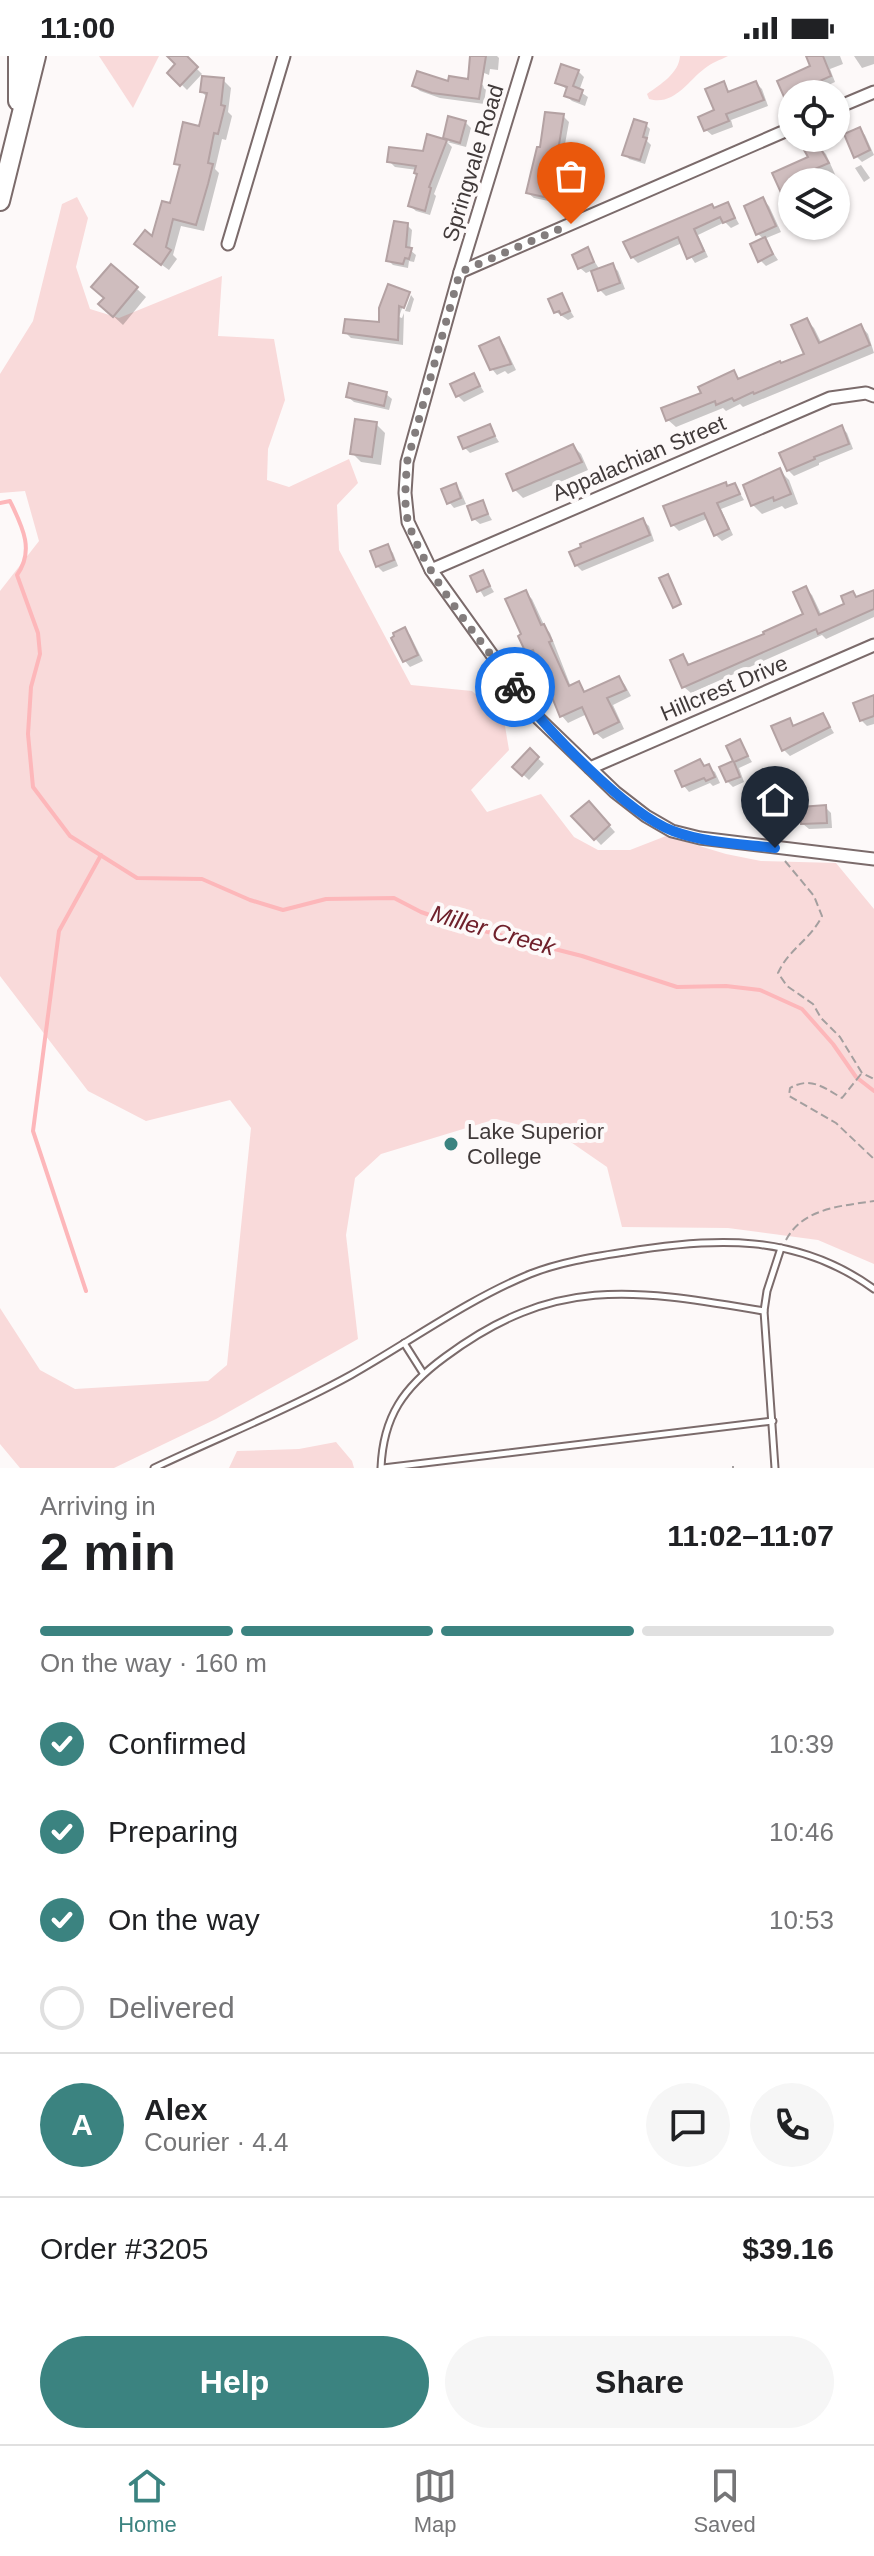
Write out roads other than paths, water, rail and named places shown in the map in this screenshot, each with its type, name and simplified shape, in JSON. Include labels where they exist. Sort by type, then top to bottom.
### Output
[{"type":"highway","points":[[18,56],[18,127]]},
{"type":"highway","points":[[0,201],[36,56]]},
{"type":"street","points":[[228,244],[284,56]]},
{"type":"street","name":"Springvale Road","points":[[526,56],[460,272],[407,462],[405,493],[408,522],[431,570],[536,716],[646,816],[672,831],[700,838],[874,859]]},
{"type":"street","points":[[850,102],[874,92]]},
{"type":"street","points":[[460,272],[778,134]]},
{"type":"street","name":"Appalachian Street","points":[[431,570],[830,398],[870,395]]},
{"type":"street","name":"Hillcrest Drive","points":[[590,768],[874,645]]},
{"type":"lane","points":[[154,1468],[349,1376],[490,1293],[530,1274],[567,1262],[698,1242],[751,1242],[781,1248],[844,1271],[874,1289]]},
{"type":"lane","points":[[775,1468],[764,1311],[781,1248]]},
{"type":"lane","points":[[764,1311],[644,1293],[594,1295],[526,1309],[487,1328],[423,1373],[406,1391],[394,1412],[383,1444],[382,1468],[773,1421]]},
{"type":"lane","points":[[404,1343],[423,1373]]},
{"type":"waterway","name":"Miller Creek","points":[[0,503],[10,501],[25,538],[25,556],[17,575],[38,633],[40,654],[31,687],[28,734],[33,787],[70,836],[137,878],[202,879],[250,900],[283,910],[326,899],[394,898],[453,923],[582,956],[677,987],[726,986],[760,990],[802,1009],[833,1044],[856,1077],[874,1091]]},
{"type":"waterway","points":[[86,1291],[33,1131],[59,931],[101,855]]},
{"type":"place","name":"Lake Superior College","points":[[451,1144]]}]
